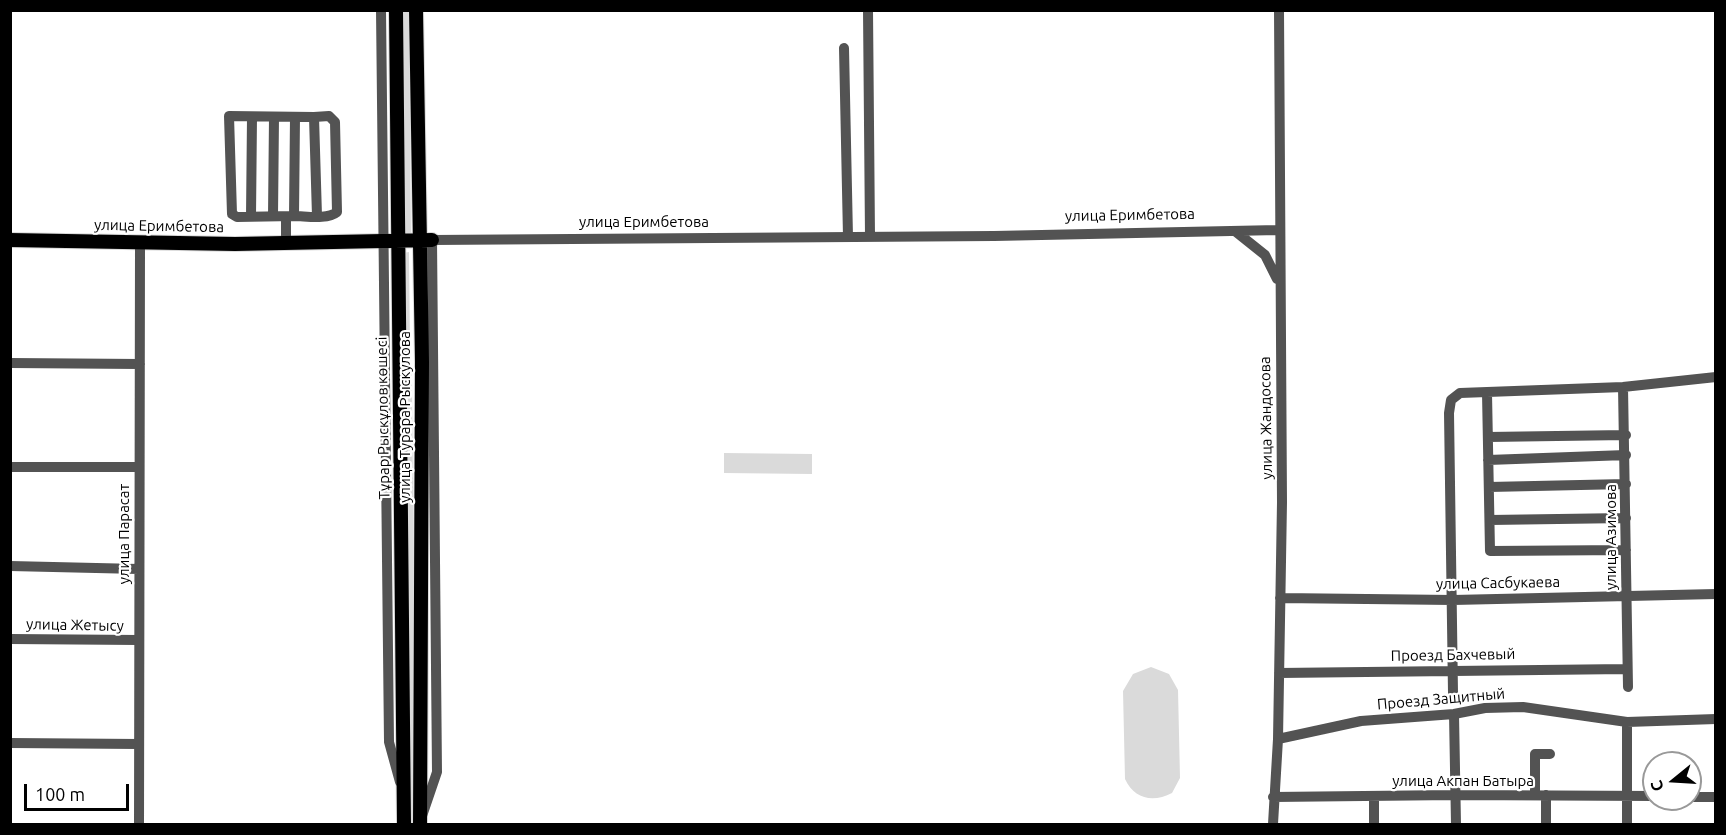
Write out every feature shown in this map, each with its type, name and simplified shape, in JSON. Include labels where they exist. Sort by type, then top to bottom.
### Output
[{"type":"main road","name":"Тұрар Рыскұлов көшесі","points":[[396,10],[391,242],[400,363],[404,825]]},
{"type":"main road","name":"улица Турара Рыскулова","points":[[416,10],[426,241],[421,302],[420,823]]},
{"type":"main road","name":"улица Еримбетова","points":[[10,240],[140,243],[426,241]]},
{"type":"main road","points":[[400,363],[422,362]]},
{"type":"street","points":[[381,10],[391,242],[389,742],[404,796]]},
{"type":"street","points":[[867,10],[870,237]]},
{"type":"street","name":"улица Жандосова","points":[[1273,825],[1278,739],[1280,598],[1279,10]]},
{"type":"street","points":[[844,48],[848,237]]},
{"type":"street","points":[[231,116],[274,117],[329,116],[335,122],[337,212],[331,216],[237,217],[232,214],[227,118],[231,116]]},
{"type":"street","points":[[251,216],[252,117]]},
{"type":"street","points":[[273,216],[274,117]]},
{"type":"street","points":[[286,243],[290,216],[295,117]]},
{"type":"street","points":[[314,117],[317,216]]},
{"type":"street","name":"улица Еримбетова","points":[[426,241],[1278,230]]},
{"type":"street","points":[[1234,231],[1265,255],[1280,287]]},
{"type":"street","points":[[420,823],[437,772],[430,331],[426,241]]},
{"type":"street","name":"улица Парасат","points":[[139,825],[140,243]]},
{"type":"street","points":[[421,302],[430,331]]},
{"type":"street","points":[[10,363],[140,364]]},
{"type":"street","points":[[1453,693],[1449,406],[1451,400],[1460,393],[1623,387],[1716,377]]},
{"type":"street","name":"улица Азимова","points":[[1623,387],[1626,435],[1628,687]]},
{"type":"street","points":[[1487,393],[1490,551],[1626,550]]},
{"type":"street","points":[[1488,437],[1626,435]]},
{"type":"street","points":[[1488,460],[1626,455]]},
{"type":"street","points":[[10,467],[140,467]]},
{"type":"street","points":[[1489,487],[1626,484]]},
{"type":"street","points":[[1490,520],[1626,518]]},
{"type":"street","points":[[10,566],[139,569]]},
{"type":"street","name":"улица Сасбукаева","points":[[1280,598],[1453,600],[1626,594],[1716,594]]},
{"type":"street","name":"улица Жетысу","points":[[10,639],[139,640]]},
{"type":"street","name":"Проезд Бахчевый","points":[[1279,673],[1627,669]]},
{"type":"street","name":"Проезд Защитный","points":[[1278,739],[1361,721],[1454,714],[1468,709],[1523,707],[1627,722],[1716,719]]},
{"type":"street","points":[[1454,714],[1456,825]]},
{"type":"street","points":[[1627,722],[1627,825]]},
{"type":"street","points":[[10,743],[139,744]]},
{"type":"street","points":[[1546,825],[1535,754],[1550,754]]},
{"type":"street","points":[[1374,796],[1374,825]]},
{"type":"street","name":"улица Акпан Батыра","points":[[1273,797],[1642,796]]},
{"type":"shaded area","points":[[403,11],[409,11],[411,235],[405,235]]},
{"type":"shaded area","points":[[409,252],[410,350],[404,350],[403,253]]},
{"type":"shaded area","points":[[405,370],[412,370],[416,824],[409,824]]},
{"type":"shaded area","points":[[724,453],[812,454],[812,474],[724,473]]},
{"type":"shaded area","points":[[1151,667],[1169,674],[1178,690],[1180,778],[1172,793],[1158,798],[1139,795],[1133,791],[1125,779],[1123,691],[1133,674]]}]
